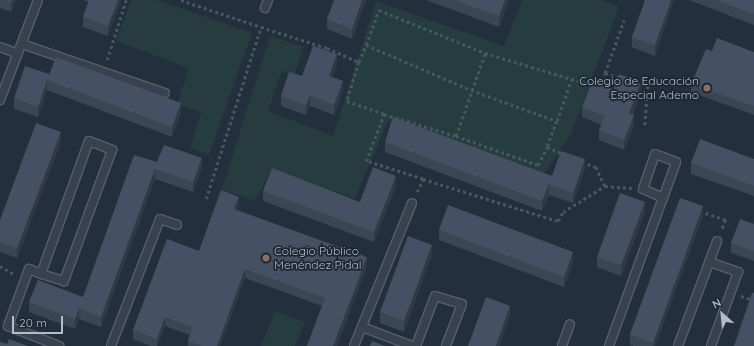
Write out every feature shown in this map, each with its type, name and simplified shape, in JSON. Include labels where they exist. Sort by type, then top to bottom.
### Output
[{"type":"lane","points":[[0,100],[38,0]]},
{"type":"lane","points":[[22,44],[165,94]]},
{"type":"lane","points":[[0,47],[18,54]]},
{"type":"lane","points":[[41,274],[89,141],[112,150],[64,281],[41,274],[29,269],[8,326],[59,346]]},
{"type":"lane","points":[[609,346],[663,198],[676,162],[655,154],[643,189],[663,198]]},
{"type":"lane","points":[[354,346],[412,203]]},
{"type":"lane","points":[[111,346],[160,219],[177,225]]},
{"type":"lane","points":[[678,346],[717,241]]},
{"type":"lane","points":[[709,262],[738,272],[711,346]]},
{"type":"lane","points":[[416,346],[435,296],[462,304],[446,346]]},
{"type":"lane","points":[[562,346],[570,324]]},
{"type":"lane","points":[[362,327],[412,346]]},
{"type":"path","points":[[106,63],[126,0]]},
{"type":"path","points":[[181,0],[327,48],[359,62]]},
{"type":"path","points":[[571,80],[557,121],[538,165],[456,136],[347,101],[359,62],[379,10],[485,53],[571,80],[599,87],[624,20]]},
{"type":"path","points":[[206,199],[261,27]]},
{"type":"path","points":[[366,45],[471,90],[557,121]]},
{"type":"path","points":[[456,136],[485,53]]},
{"type":"path","points":[[605,73],[626,80]]},
{"type":"path","points":[[634,82],[648,86],[645,127]]},
{"type":"path","points":[[384,114],[366,161],[558,221],[563,212],[604,186],[643,189]]},
{"type":"path","points":[[546,147],[568,156]]},
{"type":"path","points":[[575,159],[596,167],[604,186]]},
{"type":"path","points":[[412,203],[423,179]]},
{"type":"path","points":[[698,210],[726,220],[717,241]]},
{"type":"green space","points":[[131,0],[157,0],[252,33],[209,155],[190,148],[201,112],[177,104],[189,68],[116,41]]},
{"type":"green space","points":[[522,0],[601,0],[619,7],[570,136],[543,175],[388,121],[355,198],[271,170],[255,201],[222,189],[270,36],[304,47],[294,75],[282,71],[268,111],[333,136],[376,1],[504,46]]},
{"type":"green space","points":[[275,311],[305,322],[295,346],[261,346]]},
{"type":"building","points":[[89,0],[118,0],[108,26],[83,17]]},
{"type":"building","points":[[334,0],[362,0],[352,29],[327,19]]},
{"type":"building","points":[[454,0],[505,0],[499,16]]},
{"type":"building","points":[[645,0],[671,0],[655,45],[632,37]]},
{"type":"building","points":[[716,0],[754,0],[754,14]]},
{"type":"building","points":[[717,38],[754,52],[754,106],[691,84],[706,49],[712,51]]},
{"type":"building","points":[[313,46],[337,54],[329,76],[343,81],[334,105],[310,95],[306,105],[281,96],[289,72],[302,76]]},
{"type":"building","points":[[56,57],[181,103],[172,127],[47,80],[38,107],[14,98],[25,66],[49,74],[48,78]]},
{"type":"building","points":[[619,74],[641,82],[629,113],[634,115],[624,140],[599,130],[605,116],[582,107],[592,81],[613,89]]},
{"type":"building","points":[[393,117],[552,176],[561,151],[585,159],[573,193],[549,184],[542,201],[385,142]]},
{"type":"building","points":[[36,123],[61,132],[17,248],[0,242],[0,220]]},
{"type":"building","points":[[700,139],[754,159],[754,186],[691,163]]},
{"type":"building","points":[[164,145],[202,158],[193,182],[155,169],[101,317],[79,308],[75,319],[29,302],[38,280],[83,297],[134,155],[157,162]]},
{"type":"building","points":[[373,167],[396,176],[374,232],[263,191],[272,168],[360,202]]},
{"type":"building","name":"Colegio Público Menéndez Pidal","points":[[221,190],[239,197],[234,209],[367,257],[333,346],[307,346],[325,298],[245,269],[217,346],[203,346],[188,341],[193,327],[165,317],[157,339],[133,330],[167,239],[199,251]]},
{"type":"building","points":[[620,193],[645,202],[621,265],[597,257]]},
{"type":"building","points":[[680,198],[703,206],[653,343],[630,334]]},
{"type":"building","points":[[448,205],[573,252],[564,277],[439,230]]},
{"type":"building","points":[[740,219],[754,224],[754,251],[731,243]]},
{"type":"building","points":[[408,236],[432,245],[404,321],[380,312]]},
{"type":"building","points":[[752,293],[754,293],[754,346],[734,346]]},
{"type":"building","points":[[486,297],[510,306],[496,346],[468,346]]},
{"type":"building","points":[[9,339],[28,346],[0,346],[0,342],[7,344]]},
{"type":"building","points":[[372,341],[385,346],[370,346]]},
{"type":"place","name":"Colegio de Educación Especial Ademo","points":[[707,88]]},
{"type":"place","name":"Colegio Público Menéndez Pidal","points":[[266,258]]}]
